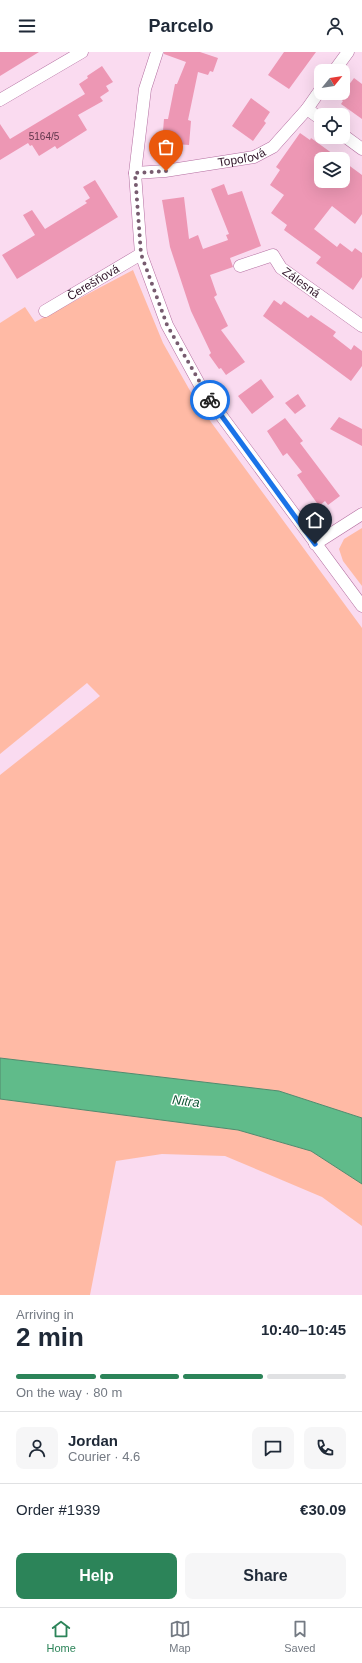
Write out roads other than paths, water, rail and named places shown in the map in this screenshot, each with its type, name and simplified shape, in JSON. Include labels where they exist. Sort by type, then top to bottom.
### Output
[{"type":"street","points":[[0,100],[82,52]]},
{"type":"street","points":[[157,52],[145,89],[135,173],[141,254],[167,325],[203,391],[362,606]]},
{"type":"street","points":[[339,64],[348,52]]},
{"type":"street","name":"Topoľová","points":[[135,173],[166,171],[254,158],[273,147],[314,99]]},
{"type":"street","points":[[307,109],[314,114]]},
{"type":"street","points":[[350,140],[362,149]]},
{"type":"street","name":"Čerešňová","points":[[45,311],[141,254]]},
{"type":"street","name":"Zálesná","points":[[240,266],[273,255],[281,268],[362,326]]},
{"type":"street","points":[[315,544],[362,514]]},
{"type":"water","name":"Nitra","points":[[0,1058],[279,1091],[362,1118],[362,1184],[311,1151],[238,1130],[0,1099]]}]
